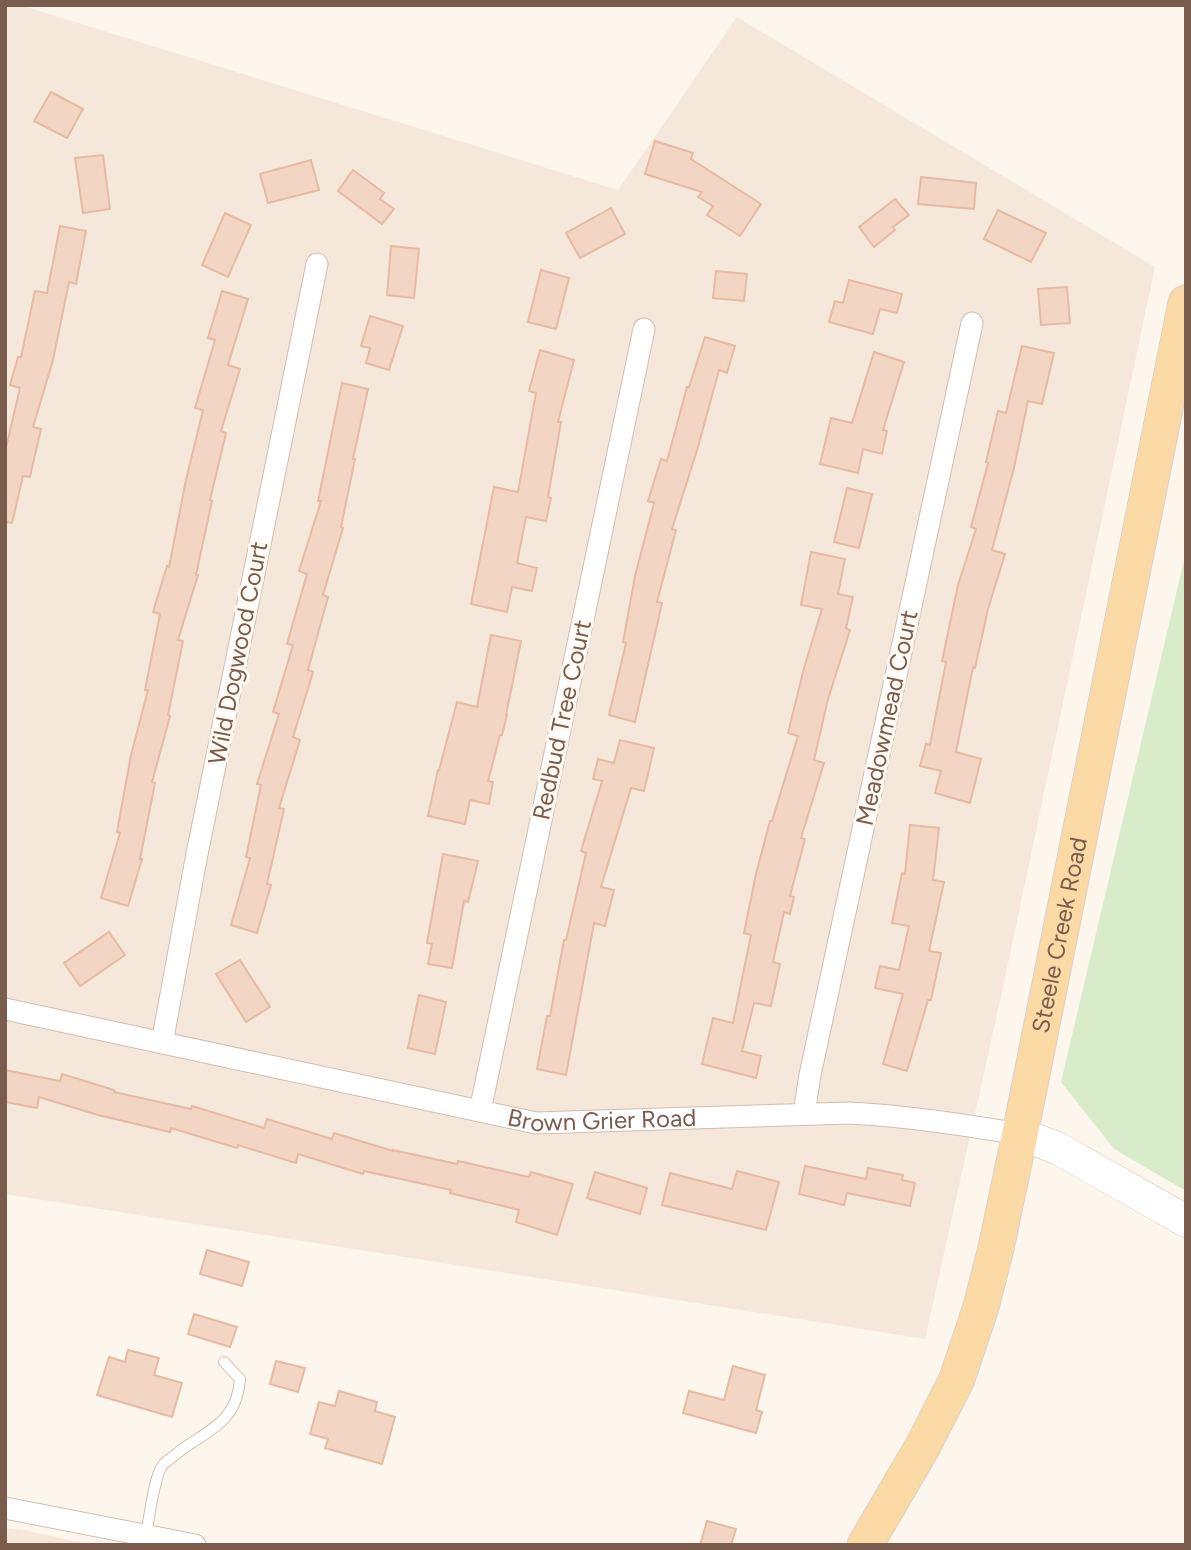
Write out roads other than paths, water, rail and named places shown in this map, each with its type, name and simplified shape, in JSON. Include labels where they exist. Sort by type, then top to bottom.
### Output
[{"type":"main road","name":"Steele Creek Road","points":[[865,1545],[923,1446],[957,1379],[981,1307],[1020,1134],[1186,303]]},
{"type":"main road","name":"Brown Grier Road","points":[[1020,1134],[1056,1148],[1186,1221]]},
{"type":"street","name":"Wild Dogwood Court","points":[[162,1043],[317,264]]},
{"type":"street","name":"Meadowmead Court","points":[[804,1113],[972,323]]},
{"type":"street","name":"Redbud Tree Court","points":[[480,1111],[644,328]]},
{"type":"street","name":"Brown Grier Road","points":[[5,1009],[536,1123],[804,1113],[881,1115],[1020,1134]]},
{"type":"street","points":[[5,1507],[195,1545]]},
{"type":"lane","points":[[146,1535],[162,1466],[218,1426],[232,1408],[240,1379],[224,1362]]}]
